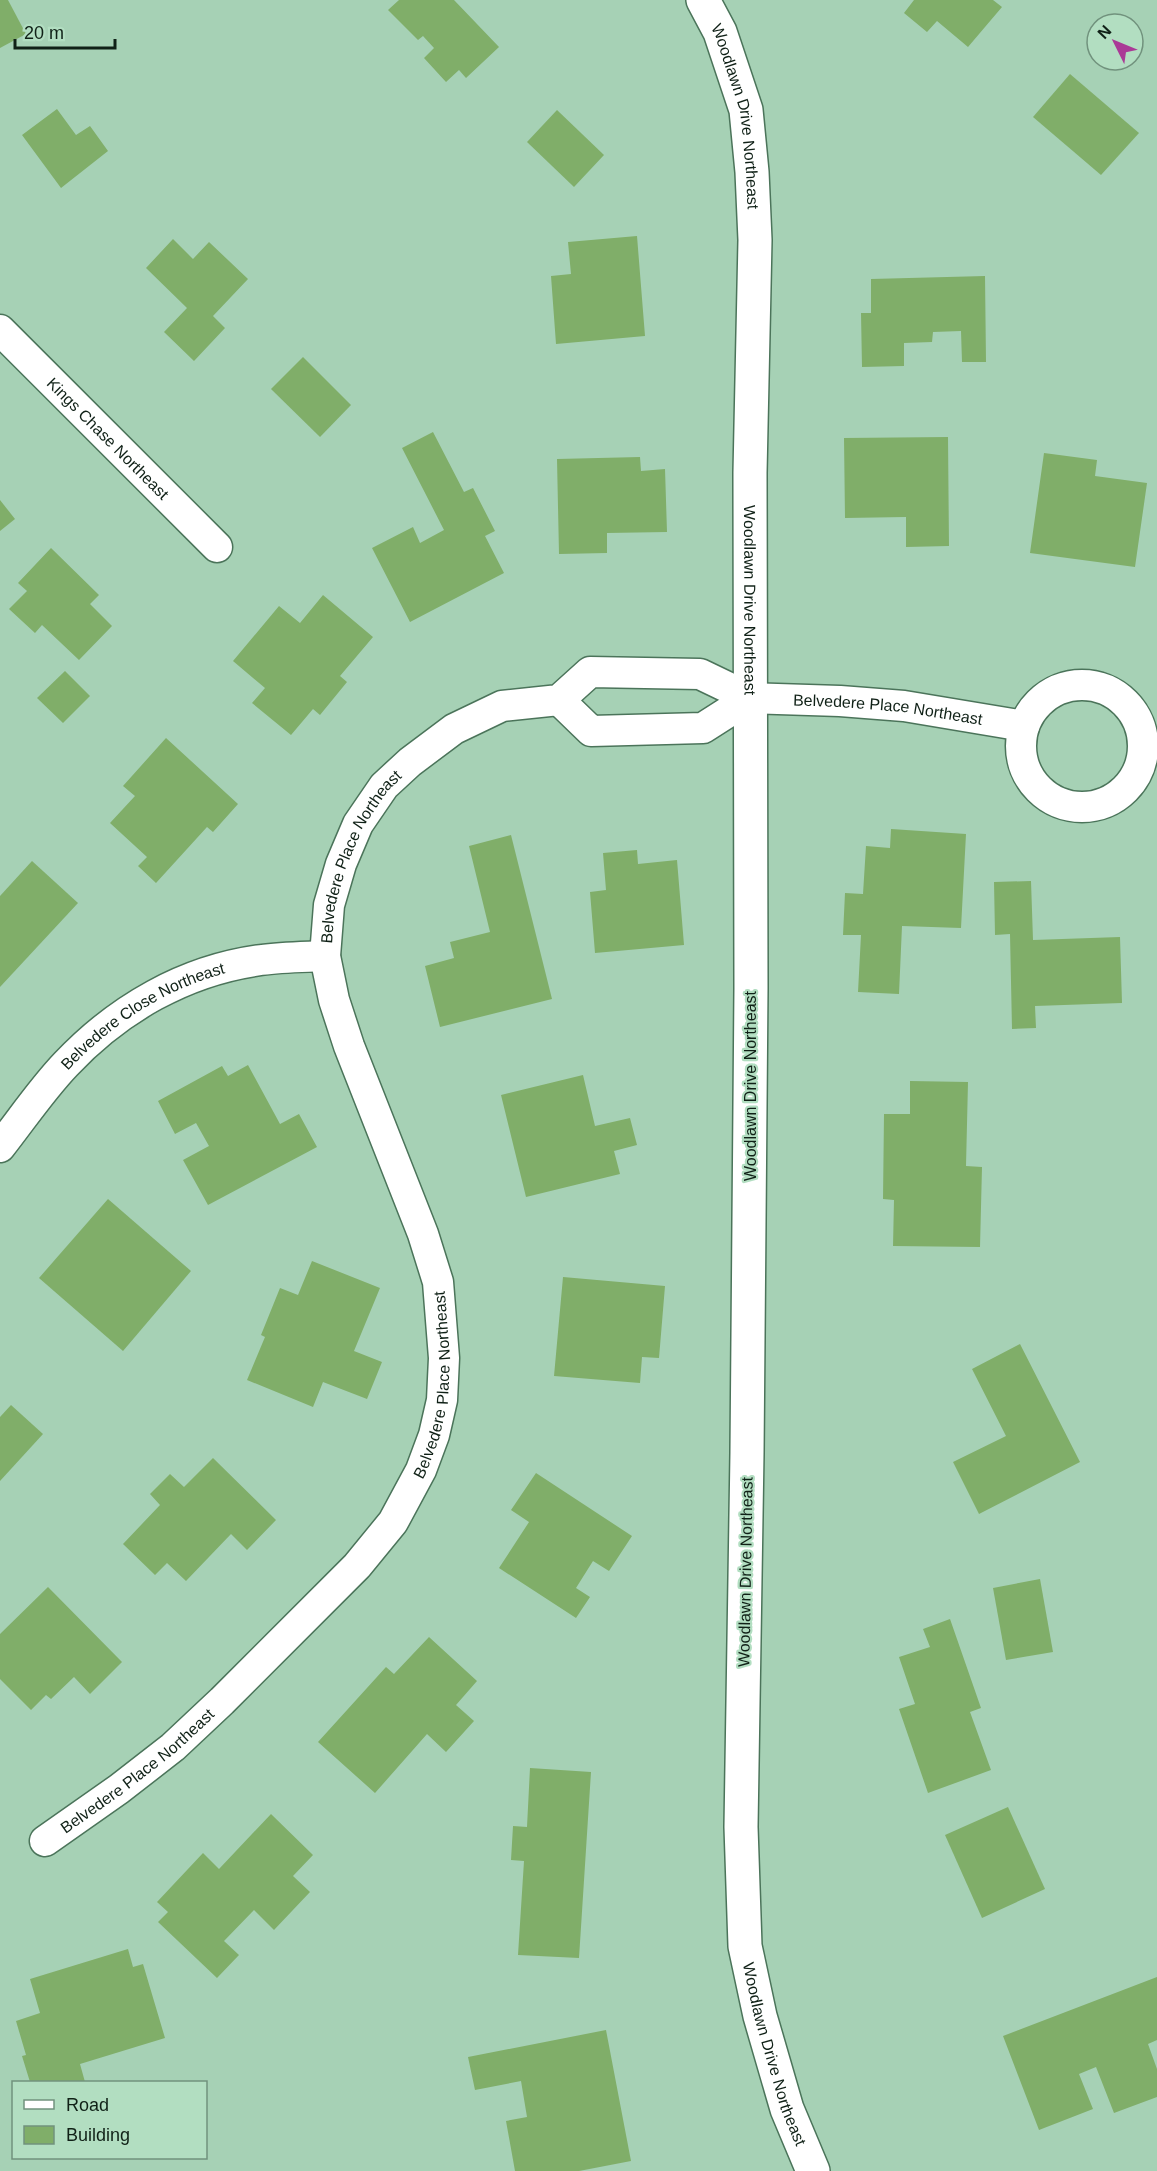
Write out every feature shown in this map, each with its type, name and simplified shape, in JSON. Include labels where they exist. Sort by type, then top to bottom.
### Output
[{"type":"street","name":"Woodlawn Drive Northeast","points":[[703,0],[720,32],[746,110],[755,240],[750,473],[748,1442],[741,1827],[745,1946],[760,2016],[784,2099],[813,2171]]},
{"type":"street","name":"Kings Chase Northeast","points":[[0,330],[217,547]]},
{"type":"street","name":"Belvedere Place Northeast","points":[[45,1841],[119,1789],[173,1747],[357,1566],[393,1522],[421,1470],[434,1435],[442,1400],[444,1358],[438,1282],[423,1234],[349,1046],[334,1000],[325,956],[329,905],[341,864],[358,824],[384,786],[410,762],[454,729],[502,706],[559,700],[590,672],[699,674],[750,698],[904,706],[988,718],[1024,726]]},
{"type":"street","points":[[1096,686],[1122,699],[1140,723],[1144,752],[1134,780],[1113,800],[1084,808],[1074,806],[1055,801],[1032,782],[1021,755],[1024,726],[1040,701],[1057,691],[1066,687],[1096,686]]},
{"type":"street","points":[[559,700],[591,730],[703,728],[750,698]]},
{"type":"street","name":"Belvedere Close Northeast","points":[[0,1147],[65,1065],[101,1030],[144,999],[188,978],[220,968],[260,960],[325,956]]},
{"type":"building","points":[[0,0],[8,0],[26,34],[0,48]]},
{"type":"building","points":[[399,0],[454,0],[499,47],[466,78],[459,70],[446,82],[424,58],[434,48],[423,36],[418,40],[388,10]]},
{"type":"building","points":[[914,0],[993,0],[1002,7],[968,47],[937,21],[927,32],[904,13]]},
{"type":"building","points":[[1070,74],[1139,133],[1101,175],[1033,117]]},
{"type":"building","points":[[57,109],[76,135],[90,126],[108,151],[61,188],[22,135]]},
{"type":"building","points":[[557,110],[604,155],[574,187],[527,142]]},
{"type":"building","points":[[637,236],[645,336],[556,344],[551,276],[571,274],[568,242]]},
{"type":"building","points":[[173,239],[193,259],[209,242],[248,279],[213,316],[225,328],[194,361],[164,332],[187,308],[146,268]]},
{"type":"building","points":[[985,276],[986,362],[962,362],[961,331],[933,332],[932,342],[904,343],[904,366],[862,367],[861,313],[871,313],[871,279]]},
{"type":"building","points":[[303,357],[351,405],[320,437],[271,389]]},
{"type":"building","points":[[433,432],[464,492],[473,488],[495,531],[485,536],[504,573],[410,622],[372,548],[413,527],[420,543],[444,530],[402,448]]},
{"type":"building","points":[[948,437],[949,546],[906,547],[906,517],[845,518],[844,438]]},
{"type":"building","points":[[1044,453],[1097,460],[1095,476],[1147,483],[1135,567],[1030,553]]},
{"type":"building","points":[[640,457],[641,471],[665,469],[667,532],[607,533],[607,553],[559,554],[557,459]]},
{"type":"building","points":[[0,500],[15,519],[0,531]]},
{"type":"building","points":[[51,548],[99,595],[90,604],[112,626],[79,660],[42,625],[35,633],[9,609],[27,591],[18,583]]},
{"type":"building","points":[[323,595],[373,637],[340,676],[347,682],[320,715],[313,709],[291,735],[252,703],[265,688],[233,661],[279,606],[300,623]]},
{"type":"building","points":[[65,671],[90,696],[63,723],[37,698]]},
{"type":"building","points":[[166,738],[238,804],[213,832],[207,827],[156,883],[138,866],[147,857],[110,823],[135,796],[123,786]]},
{"type":"building","points":[[891,829],[966,834],[961,928],[902,926],[899,994],[858,992],[861,935],[843,935],[845,893],[863,894],[866,846],[890,848]]},
{"type":"building","points":[[511,835],[552,999],[440,1027],[425,966],[454,958],[450,942],[490,932],[469,846]]},
{"type":"building","points":[[637,850],[638,864],[677,860],[684,945],[595,953],[590,892],[606,890],[603,853]]},
{"type":"building","points":[[32,861],[78,903],[0,987],[0,896]]},
{"type":"building","points":[[1031,881],[1033,940],[1120,937],[1122,1003],[1035,1006],[1036,1028],[1012,1029],[1010,934],[995,935],[994,882]]},
{"type":"building","points":[[248,1065],[280,1124],[299,1114],[317,1147],[208,1205],[183,1160],[209,1146],[196,1123],[175,1134],[158,1101],[222,1066],[228,1076]]},
{"type":"building","points":[[583,1075],[595,1126],[630,1118],[637,1145],[614,1151],[620,1174],[526,1197],[501,1095]]},
{"type":"building","points":[[910,1081],[968,1082],[966,1166],[982,1167],[980,1247],[893,1246],[894,1200],[883,1199],[884,1114],[910,1114]]},
{"type":"building","points":[[108,1199],[191,1271],[123,1351],[39,1278]]},
{"type":"building","points":[[312,1261],[380,1288],[354,1351],[382,1362],[367,1399],[323,1382],[313,1407],[247,1380],[265,1337],[261,1335],[280,1288],[298,1295]]},
{"type":"building","points":[[563,1277],[665,1286],[659,1358],[642,1357],[640,1383],[554,1376]]},
{"type":"building","points":[[1020,1344],[1080,1462],[979,1514],[953,1462],[1006,1436],[972,1369]]},
{"type":"building","points":[[11,1405],[43,1434],[0,1481],[0,1417]]},
{"type":"building","points":[[213,1458],[276,1520],[247,1550],[231,1534],[186,1581],[167,1563],[155,1575],[123,1544],[160,1505],[150,1494],[170,1474],[184,1487]]},
{"type":"building","points":[[536,1473],[632,1536],[609,1571],[593,1561],[576,1588],[590,1597],[576,1618],[499,1568],[529,1522],[511,1510]]},
{"type":"building","points":[[1040,1579],[1053,1652],[1006,1660],[993,1588]]},
{"type":"building","points":[[48,1587],[122,1662],[90,1694],[74,1677],[51,1699],[46,1695],[31,1710],[0,1679],[0,1634]]},
{"type":"building","points":[[950,1619],[981,1708],[970,1712],[991,1770],[928,1793],[899,1709],[915,1704],[899,1657],[930,1647],[923,1629]]},
{"type":"building","points":[[429,1637],[477,1681],[456,1705],[474,1721],[446,1752],[427,1734],[375,1793],[318,1742],[386,1667],[394,1674]]},
{"type":"building","points":[[530,1768],[591,1772],[579,1958],[518,1955],[524,1861],[511,1860],[513,1826],[527,1827]]},
{"type":"building","points":[[1008,1807],[1045,1889],[982,1918],[945,1835]]},
{"type":"building","points":[[271,1814],[313,1855],[293,1876],[310,1892],[274,1930],[254,1910],[224,1941],[239,1955],[217,1978],[158,1922],[168,1912],[157,1902],[203,1853],[219,1869]]},
{"type":"building","points":[[128,1949],[133,1967],[143,1964],[165,2038],[80,2064],[85,2081],[30,2081],[22,2056],[26,2055],[16,2021],[40,2013],[30,1979]]},
{"type":"building","points":[[1157,1977],[1157,2040],[1148,2044],[1157,2069],[1157,2097],[1114,2113],[1096,2067],[1079,2074],[1093,2109],[1039,2130],[1003,2036]]},
{"type":"building","points":[[606,2030],[631,2161],[579,2171],[515,2171],[506,2121],[527,2117],[521,2081],[475,2090],[468,2057]]}]
